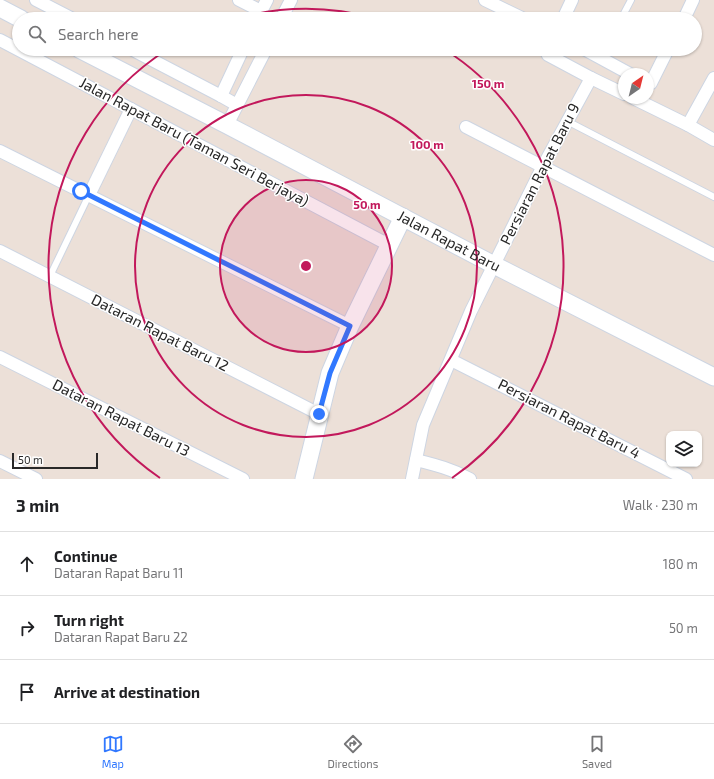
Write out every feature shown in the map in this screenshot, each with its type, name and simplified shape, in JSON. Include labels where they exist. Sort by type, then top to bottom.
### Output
[{"type":"street","points":[[36,0],[59,12]]},
{"type":"street","points":[[239,0],[255,12]]},
{"type":"street","points":[[261,12],[267,0]]},
{"type":"street","points":[[285,12],[291,0]]},
{"type":"street","points":[[485,0],[502,4],[514,12]]},
{"type":"street","points":[[566,12],[572,0]]},
{"type":"street","points":[[687,12],[693,0]]},
{"type":"street","points":[[0,8],[12,15]]},
{"type":"street","name":"Jalan Rapat Baru (Taman Seri Berjaya)","points":[[0,40],[12,46]]},
{"type":"street","name":"Jalan Rapat Baru (Taman Seri Berjaya)","points":[[30,56],[389,245]]},
{"type":"street","name":"Jalan Rapat Baru","points":[[93,56],[494,265],[714,377]]},
{"type":"street","points":[[144,56],[237,105]]},
{"type":"street","points":[[221,96],[240,56]]},
{"type":"street","points":[[227,125],[262,56]]},
{"type":"street","points":[[550,56],[618,91]]},
{"type":"street","points":[[607,56],[622,68]]},
{"type":"street","points":[[654,77],[664,56]]},
{"type":"street","name":"Persiaran Rapat Baru 9","points":[[412,479],[423,425],[471,312],[543,166],[591,78]]},
{"type":"street","points":[[688,125],[714,78]]},
{"type":"street","points":[[645,104],[688,125],[714,140]]},
{"type":"street","points":[[89,195],[131,109]]},
{"type":"street","points":[[466,127],[714,255]]},
{"type":"street","points":[[0,151],[350,326]]},
{"type":"street","points":[[304,479],[330,373],[350,326],[403,217]]},
{"type":"street","name":"Dataran Rapat Baru 12","points":[[0,251],[319,414]]},
{"type":"street","name":"Dataran Rapat Baru 13","points":[[0,356],[243,479]]},
{"type":"street","name":"Persiaran Rapat Baru 4","points":[[451,360],[686,479]]},
{"type":"street","points":[[416,460],[437,465],[470,479]]},
{"type":"street","points":[[0,461],[36,479]]},
{"type":"lane","points":[[625,12],[631,0]]},
{"type":"lane","points":[[568,121],[714,197]]},
{"type":"lane","points":[[50,276],[89,195]]},
{"type":"route","points":[[81,191],[350,326],[330,373],[319,414]]}]
